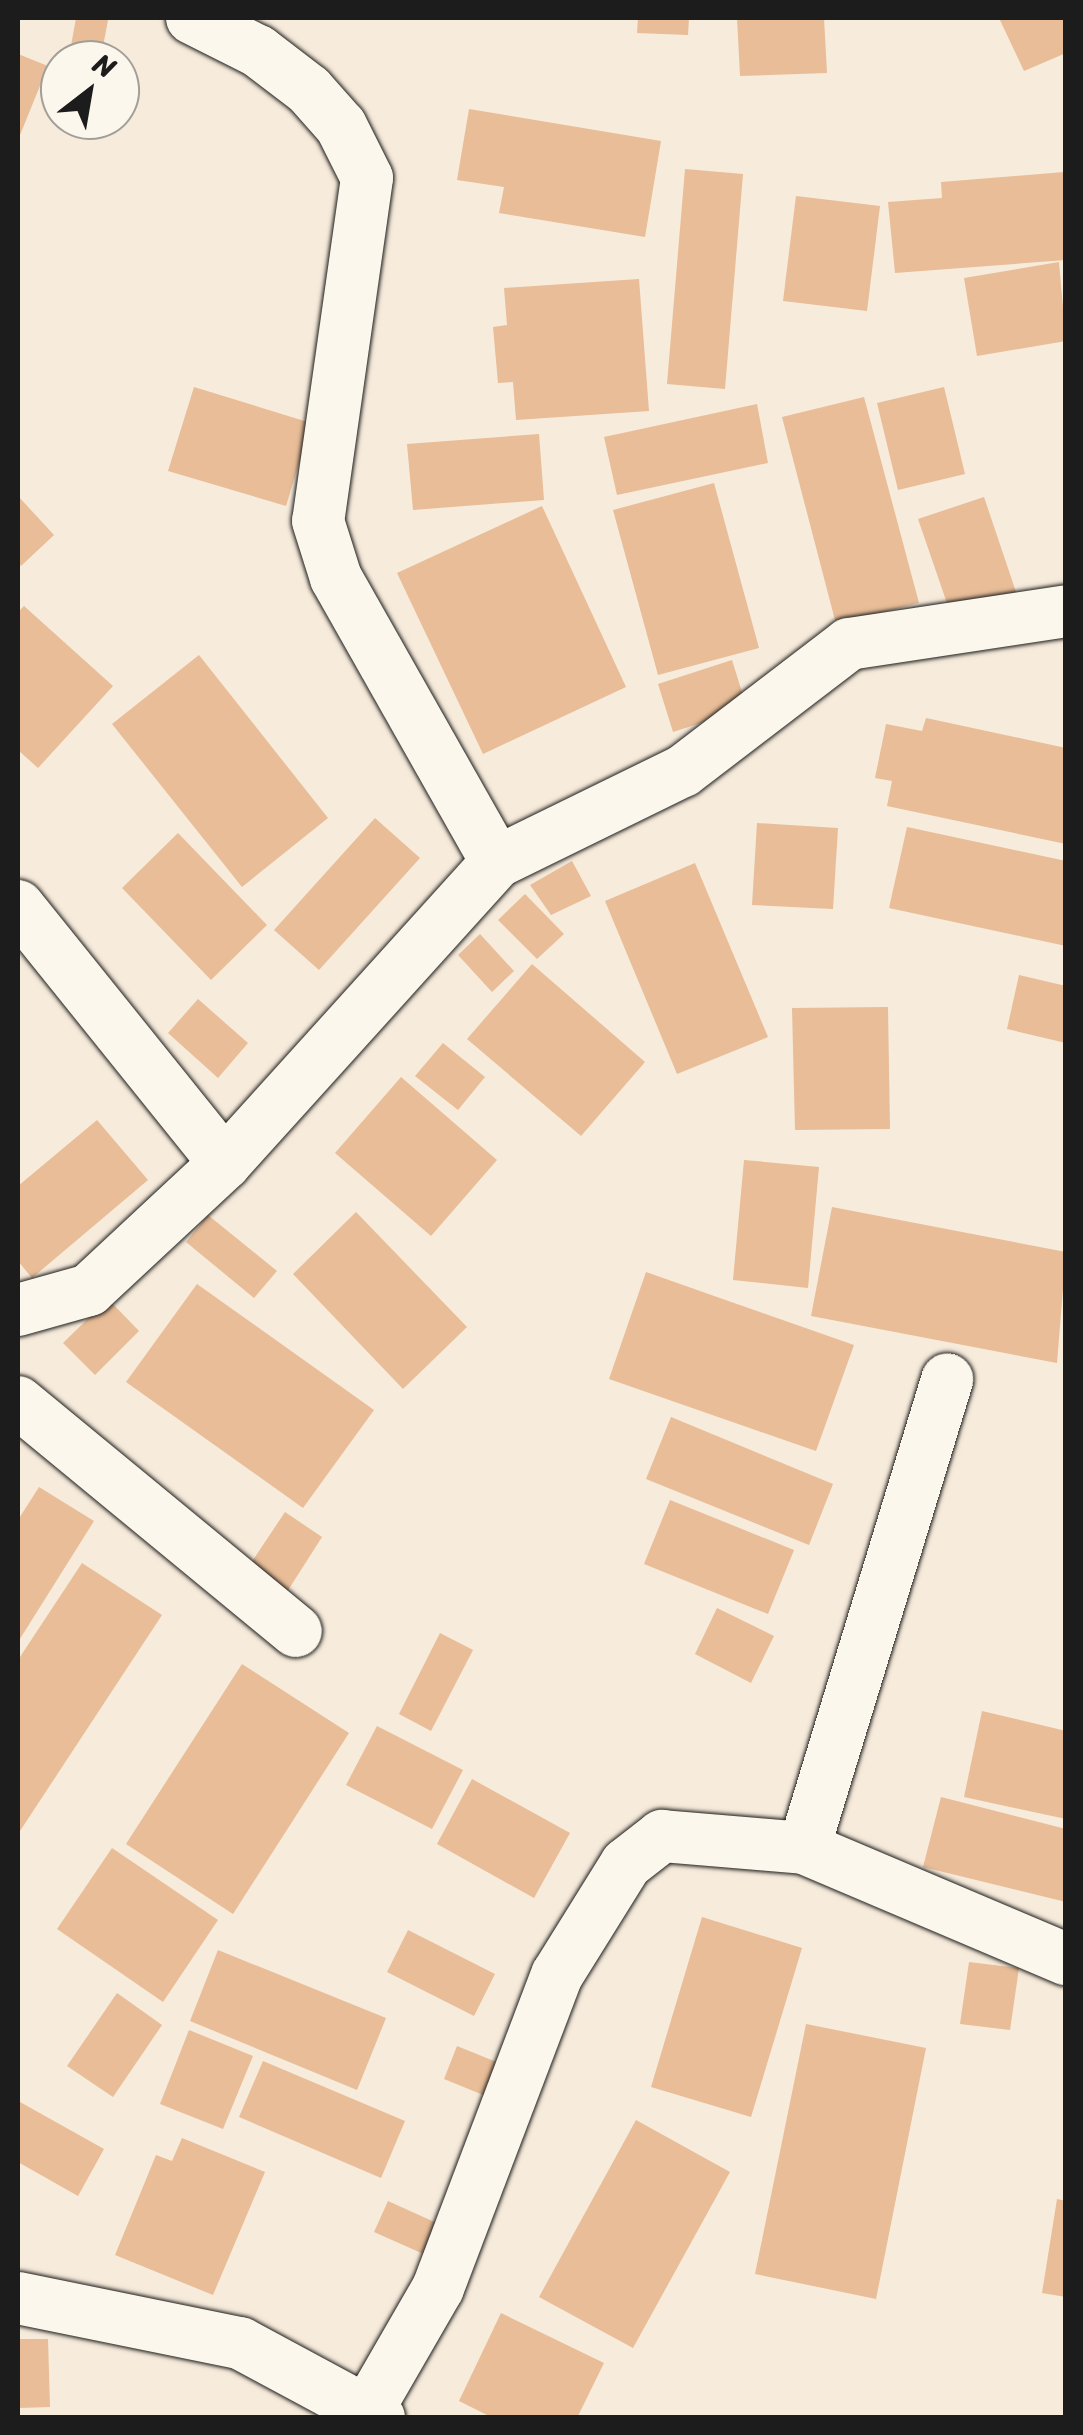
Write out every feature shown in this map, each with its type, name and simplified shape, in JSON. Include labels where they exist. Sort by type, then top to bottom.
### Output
[{"type":"street","points":[[192,18],[258,51],[309,90],[341,126],[368,178],[318,521],[336,578],[497,862]]},
{"type":"street","points":[[18,1310],[90,1290],[225,1163],[497,862],[683,771],[850,644],[1066,611]]},
{"type":"street","points":[[18,906],[225,1163]]},
{"type":"street","points":[[804,1848],[947,1379]]},
{"type":"street","points":[[18,1402],[296,1631]]},
{"type":"street","points":[[18,2298],[240,2343],[369,2416],[438,2288],[557,1975],[626,1864],[662,1836],[804,1848],[1066,1959]]},
{"type":"building","points":[[76,18],[108,20],[104,40],[72,40]]},
{"type":"building","points":[[638,18],[689,18],[688,35],[637,33]]},
{"type":"building","points":[[737,18],[824,18],[827,73],[740,76]]},
{"type":"building","points":[[999,18],[1066,18],[1066,53],[1024,71]]},
{"type":"building","points":[[18,54],[40,63],[40,86],[18,140]]},
{"type":"building","points":[[469,109],[661,141],[645,237],[499,213],[504,187],[457,180]]},
{"type":"building","points":[[685,169],[743,174],[725,389],[667,384]]},
{"type":"building","points":[[1064,172],[1066,260],[895,273],[888,202],[942,198],[941,182]]},
{"type":"building","points":[[796,196],[880,206],[867,311],[783,301]]},
{"type":"building","points":[[1059,262],[1066,341],[977,356],[964,278]]},
{"type":"building","points":[[639,279],[649,411],[516,420],[513,382],[498,383],[493,327],[507,325],[504,288]]},
{"type":"building","points":[[194,387],[311,423],[286,506],[168,471]]},
{"type":"building","points":[[944,387],[965,474],[898,490],[877,403]]},
{"type":"building","points":[[864,397],[919,603],[836,624],[782,417]]},
{"type":"building","points":[[757,404],[768,463],[617,495],[604,437]]},
{"type":"building","points":[[539,434],[544,500],[413,510],[407,444]]},
{"type":"building","points":[[714,483],[759,648],[658,675],[613,510]]},
{"type":"building","points":[[18,496],[54,535],[21,566],[18,562]]},
{"type":"building","points":[[984,497],[1016,592],[951,615],[918,519]]},
{"type":"building","points":[[542,506],[626,687],[483,754],[397,573]]},
{"type":"building","points":[[24,606],[113,686],[38,768],[18,750],[18,612]]},
{"type":"building","points":[[199,655],[328,818],[242,887],[112,724]]},
{"type":"building","points":[[732,660],[747,708],[673,732],[658,684]]},
{"type":"building","points":[[926,718],[1066,748],[1066,844],[887,806],[892,781],[875,778],[886,724],[922,731]]},
{"type":"building","points":[[375,818],[420,858],[319,970],[274,930]]},
{"type":"building","points":[[757,823],[838,828],[833,909],[752,905]]},
{"type":"building","points":[[907,827],[1066,861],[1066,946],[889,908]]},
{"type":"building","points":[[178,833],[267,925],[211,980],[122,888]]},
{"type":"building","points":[[572,861],[591,896],[551,915],[530,885]]},
{"type":"building","points":[[695,863],[768,1037],[677,1074],[605,901]]},
{"type":"building","points":[[525,894],[564,934],[537,959],[498,920]]},
{"type":"building","points":[[480,934],[514,971],[492,992],[458,955]]},
{"type":"building","points":[[532,964],[645,1062],[581,1136],[467,1039]]},
{"type":"building","points":[[1019,975],[1066,986],[1066,1043],[1007,1029]]},
{"type":"building","points":[[198,999],[248,1043],[218,1078],[168,1033]]},
{"type":"building","points":[[888,1007],[890,1129],[795,1130],[792,1008]]},
{"type":"building","points":[[443,1043],[485,1077],[458,1110],[415,1076]]},
{"type":"building","points":[[401,1077],[497,1160],[431,1236],[335,1153]]},
{"type":"building","points":[[97,1120],[148,1180],[32,1278],[18,1261],[18,1186]]},
{"type":"building","points":[[744,1160],[819,1167],[808,1288],[733,1280]]},
{"type":"building","points":[[832,1207],[1066,1252],[1057,1363],[811,1316]]},
{"type":"building","points":[[356,1212],[467,1327],[403,1389],[293,1274]]},
{"type":"building","points":[[208,1215],[277,1271],[254,1298],[186,1242]]},
{"type":"building","points":[[646,1272],[854,1345],[816,1451],[609,1379]]},
{"type":"building","points":[[197,1284],[374,1410],[303,1508],[126,1382]]},
{"type":"building","points":[[108,1299],[139,1331],[95,1375],[63,1343]]},
{"type":"building","points":[[671,1417],[833,1484],[809,1545],[646,1479]]},
{"type":"building","points":[[39,1487],[94,1521],[18,1642],[18,1520]]},
{"type":"building","points":[[670,1500],[794,1550],[768,1614],[644,1564]]},
{"type":"building","points":[[285,1512],[322,1537],[285,1595],[247,1569]]},
{"type":"building","points":[[82,1563],[162,1615],[18,1834],[18,1660]]},
{"type":"building","points":[[717,1608],[774,1636],[751,1683],[695,1654]]},
{"type":"building","points":[[440,1633],[473,1650],[431,1731],[399,1714]]},
{"type":"building","points":[[242,1664],[349,1733],[233,1914],[126,1844]]},
{"type":"building","points":[[982,1711],[1066,1731],[1066,1819],[964,1797]]},
{"type":"building","points":[[377,1726],[463,1770],[432,1829],[346,1785]]},
{"type":"building","points":[[472,1779],[570,1833],[534,1898],[437,1844]]},
{"type":"building","points":[[941,1797],[1066,1829],[1066,1902],[923,1867]]},
{"type":"building","points":[[112,1848],[218,1920],[163,2002],[57,1929]]},
{"type":"building","points":[[702,1917],[802,1948],[751,2117],[651,2087]]},
{"type":"building","points":[[408,1930],[495,1974],[474,2016],[387,1972]]},
{"type":"building","points":[[218,1950],[386,2018],[357,2090],[190,2021]]},
{"type":"building","points":[[969,1962],[1019,1968],[1010,2030],[960,2024]]},
{"type":"building","points":[[117,1993],[162,2025],[113,2097],[67,2066]]},
{"type":"building","points":[[806,2024],[926,2048],[876,2299],[755,2274]]},
{"type":"building","points":[[189,2030],[253,2056],[223,2129],[160,2104]]},
{"type":"building","points":[[457,2046],[511,2068],[498,2101],[444,2079]]},
{"type":"building","points":[[263,2061],[405,2121],[381,2178],[239,2117]]},
{"type":"building","points":[[20,2102],[104,2149],[78,2196],[18,2162]]},
{"type":"building","points":[[636,2120],[730,2172],[633,2348],[539,2297]]},
{"type":"building","points":[[182,2138],[265,2172],[213,2295],[115,2255],[156,2155],[172,2161]]},
{"type":"building","points":[[1057,2199],[1066,2201],[1066,2297],[1042,2293]]},
{"type":"building","points":[[388,2201],[441,2225],[428,2256],[374,2232]]},
{"type":"building","points":[[501,2313],[604,2363],[577,2418],[493,2418],[459,2401]]},
{"type":"building","points":[[18,2339],[48,2339],[50,2407],[18,2408]]}]
